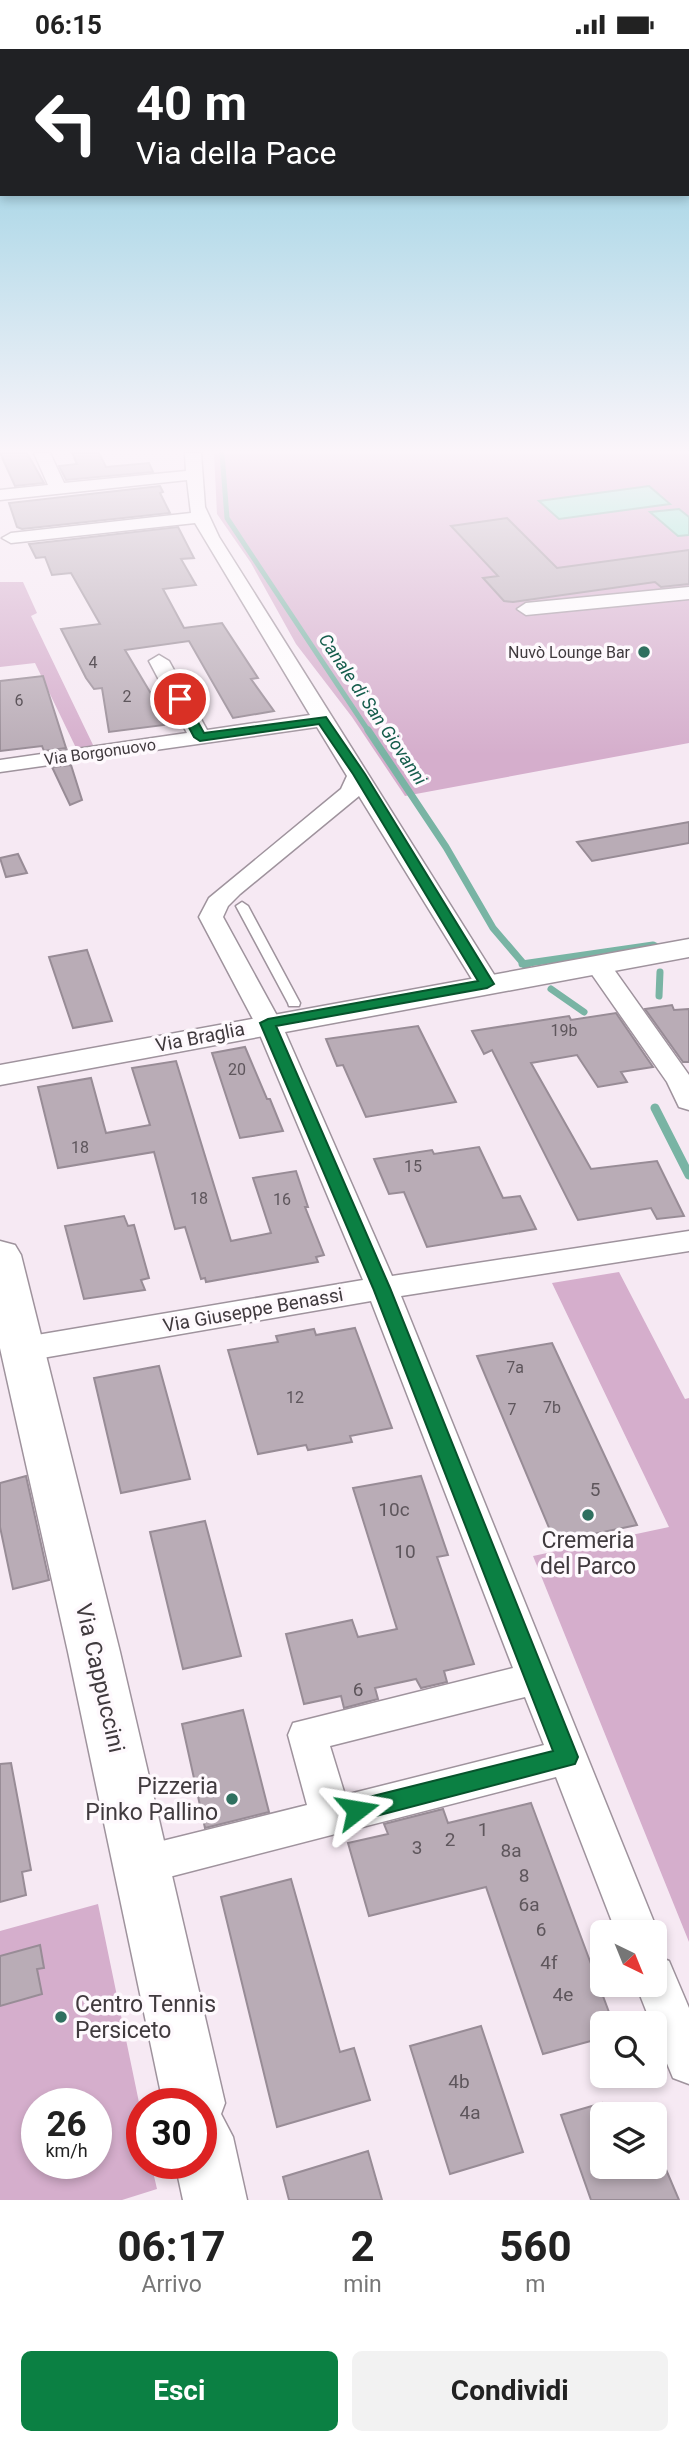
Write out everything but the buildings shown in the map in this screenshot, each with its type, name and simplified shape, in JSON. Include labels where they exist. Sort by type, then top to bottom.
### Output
[{"type":"main road","name":"Via Cappuccini","points":[[0,1255],[24,1349],[191,2088]]},
{"type":"main road","points":[[210,2179],[215,2200]]},
{"type":"street","points":[[220,553],[487,984]]},
{"type":"street","points":[[526,609],[689,593]]},
{"type":"street","points":[[159,661],[200,737]]},
{"type":"street","name":"Via Borgonuovo","points":[[0,766],[322,720]]},
{"type":"street","points":[[359,774],[351,792],[232,888],[218,903],[211,917],[281,1013],[382,1288],[632,1920]]},
{"type":"street","points":[[325,815],[359,804],[383,813]]},
{"type":"street","name":"Via Braglia","points":[[0,1075],[281,1013],[487,984],[689,948]]},
{"type":"street","points":[[599,966],[680,1082],[689,1101]]},
{"type":"street","name":"Via Giuseppe Benassi","points":[[24,1349],[382,1288],[689,1241]]},
{"type":"street","points":[[331,1817],[307,1735],[537,1678]]},
{"type":"street","points":[[142,1865],[567,1757]]},
{"type":"street","points":[[663,1997],[689,2062]]},
{"type":"lane","points":[[242,907],[281,1013]]},
{"type":"shaded area","points":[[244,553],[689,553],[689,743],[405,796],[352,717],[296,644]]},
{"type":"shaded area","points":[[0,582],[23,582],[37,613],[31,616],[94,747],[77,750],[35,663],[0,667]]},
{"type":"shaded area","points":[[619,1272],[685,1399],[689,1398],[689,1942],[533,1556],[669,1527],[552,1283]]},
{"type":"shaded area","name":"Centro Tennis Persiceto","points":[[98,1904],[136,2088],[126,2088],[126,2179],[155,2179],[157,2189],[122,2200],[0,2200],[0,1931]]},
{"type":"waterway","name":"Canale di San Giovanni","points":[[250,553],[369,732]]},
{"type":"waterway","name":"Canale di San Giovanni","points":[[368,730],[446,847],[493,928],[524,964]]},
{"type":"waterway","points":[[524,964],[653,945],[661,949]]},
{"type":"waterway","name":"Canale di San Giovanni","points":[[524,964],[529,970]]},
{"type":"waterway","points":[[659,996],[660,972]]},
{"type":"waterway","name":"Canale di San Giovanni","points":[[551,989],[584,1012]]},
{"type":"waterway","name":"Canale di San Giovanni","points":[[655,1108],[689,1175]]},
{"type":"place","name":"Nuvò Lounge Bar","points":[[644,652]]},
{"type":"place","name":"Cremeria del Parco","points":[[588,1515]]},
{"type":"place","name":"Pizzeria Pinko Pallino","points":[[232,1799]]},
{"type":"place","name":"Centro Tennis Persiceto","points":[[61,2017]]},
{"type":"route","points":[[180,699],[200,737],[322,720],[359,774],[487,984],[268,1023],[382,1288],[567,1757],[357,1810]]}]
